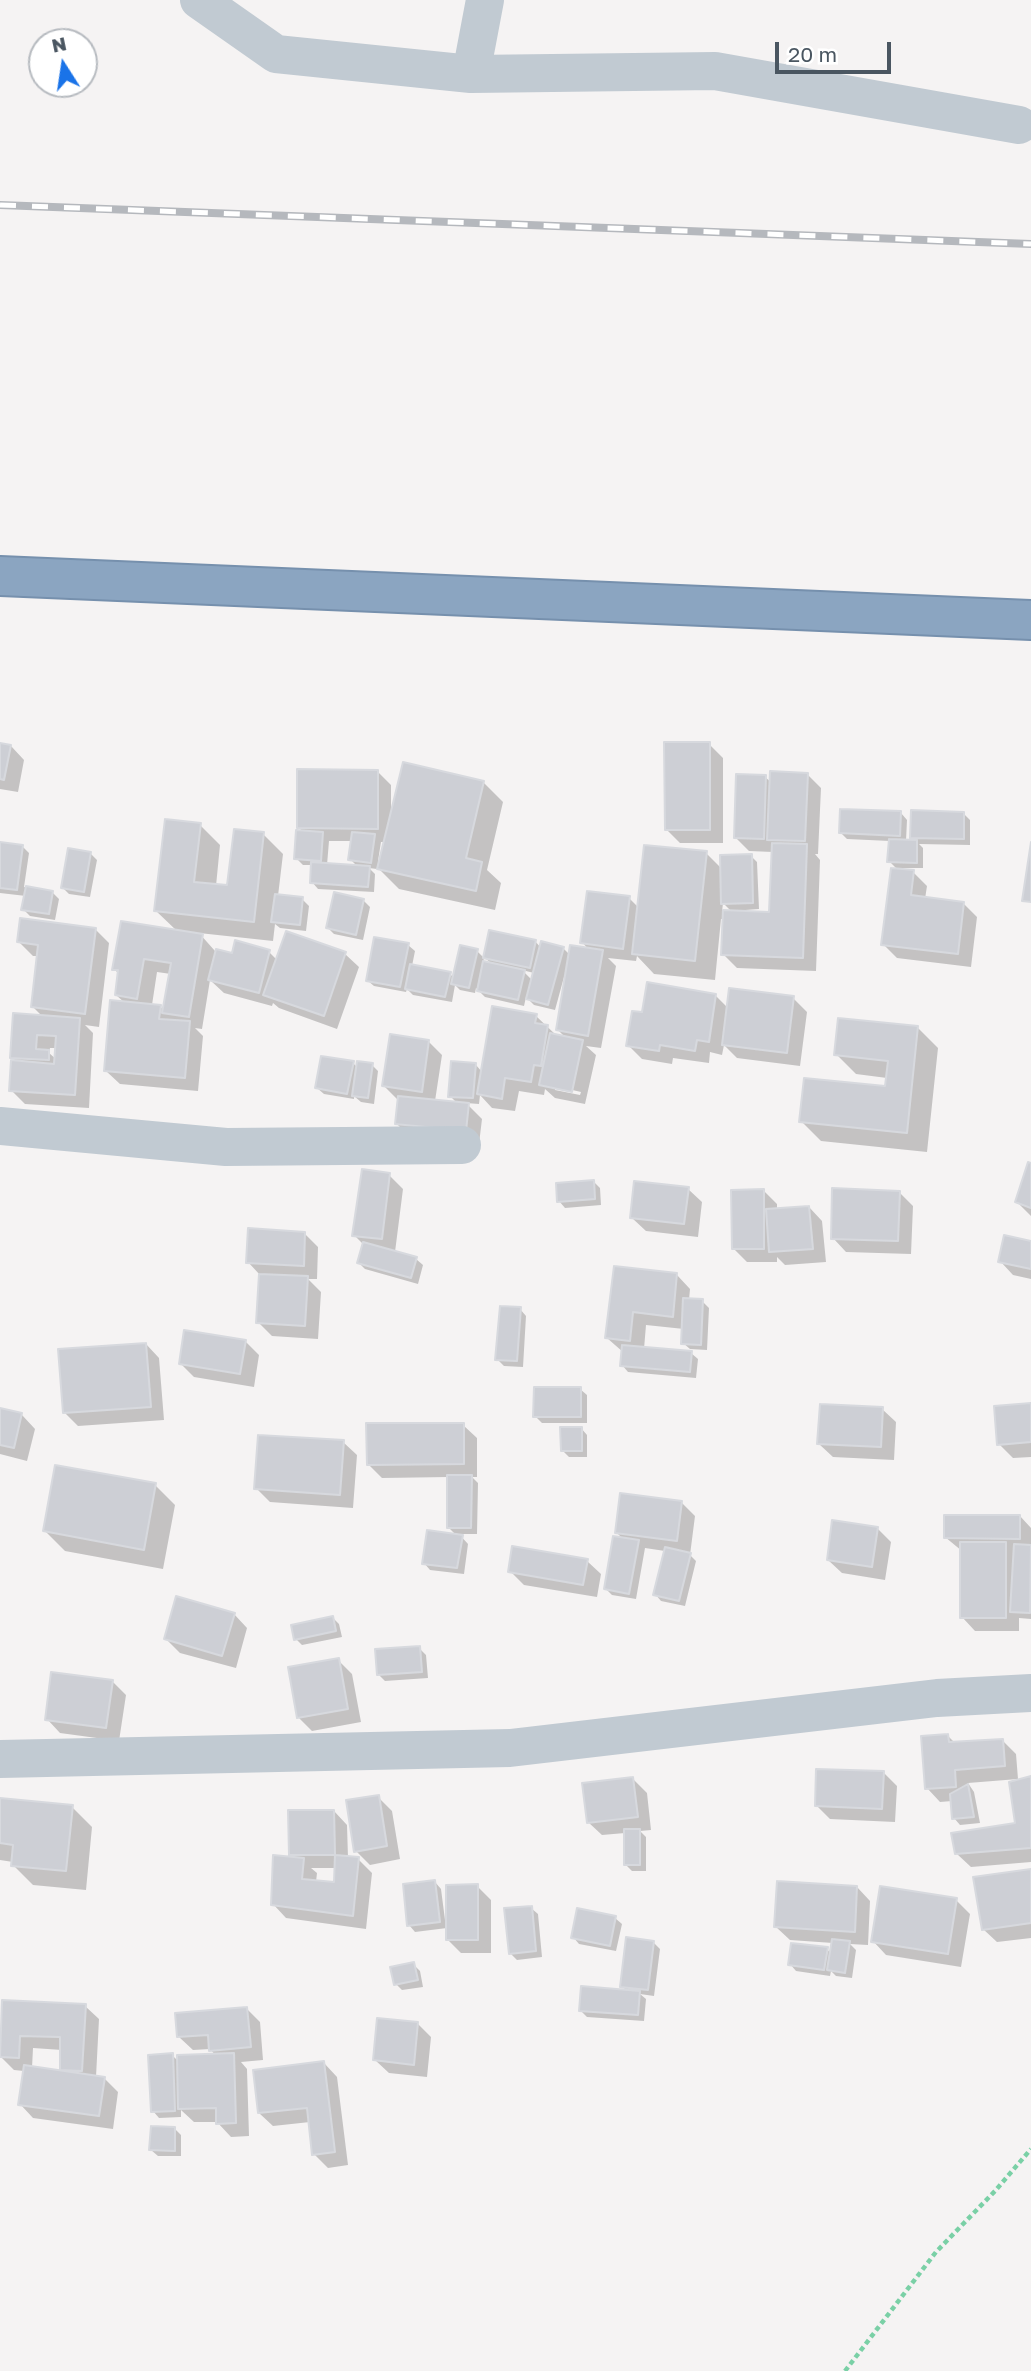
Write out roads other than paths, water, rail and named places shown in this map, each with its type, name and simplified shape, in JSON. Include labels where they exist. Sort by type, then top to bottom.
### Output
[{"type":"highway","points":[[0,576],[1031,620]]},
{"type":"street","points":[[199,0],[275,54],[471,74],[715,71],[1019,125]]},
{"type":"street","points":[[471,74],[485,0]]},
{"type":"street","points":[[0,1126],[226,1147],[462,1145]]},
{"type":"street","points":[[0,1759],[510,1748],[937,1698],[1031,1693]]},
{"type":"railway","points":[[0,205],[1031,244]]}]
